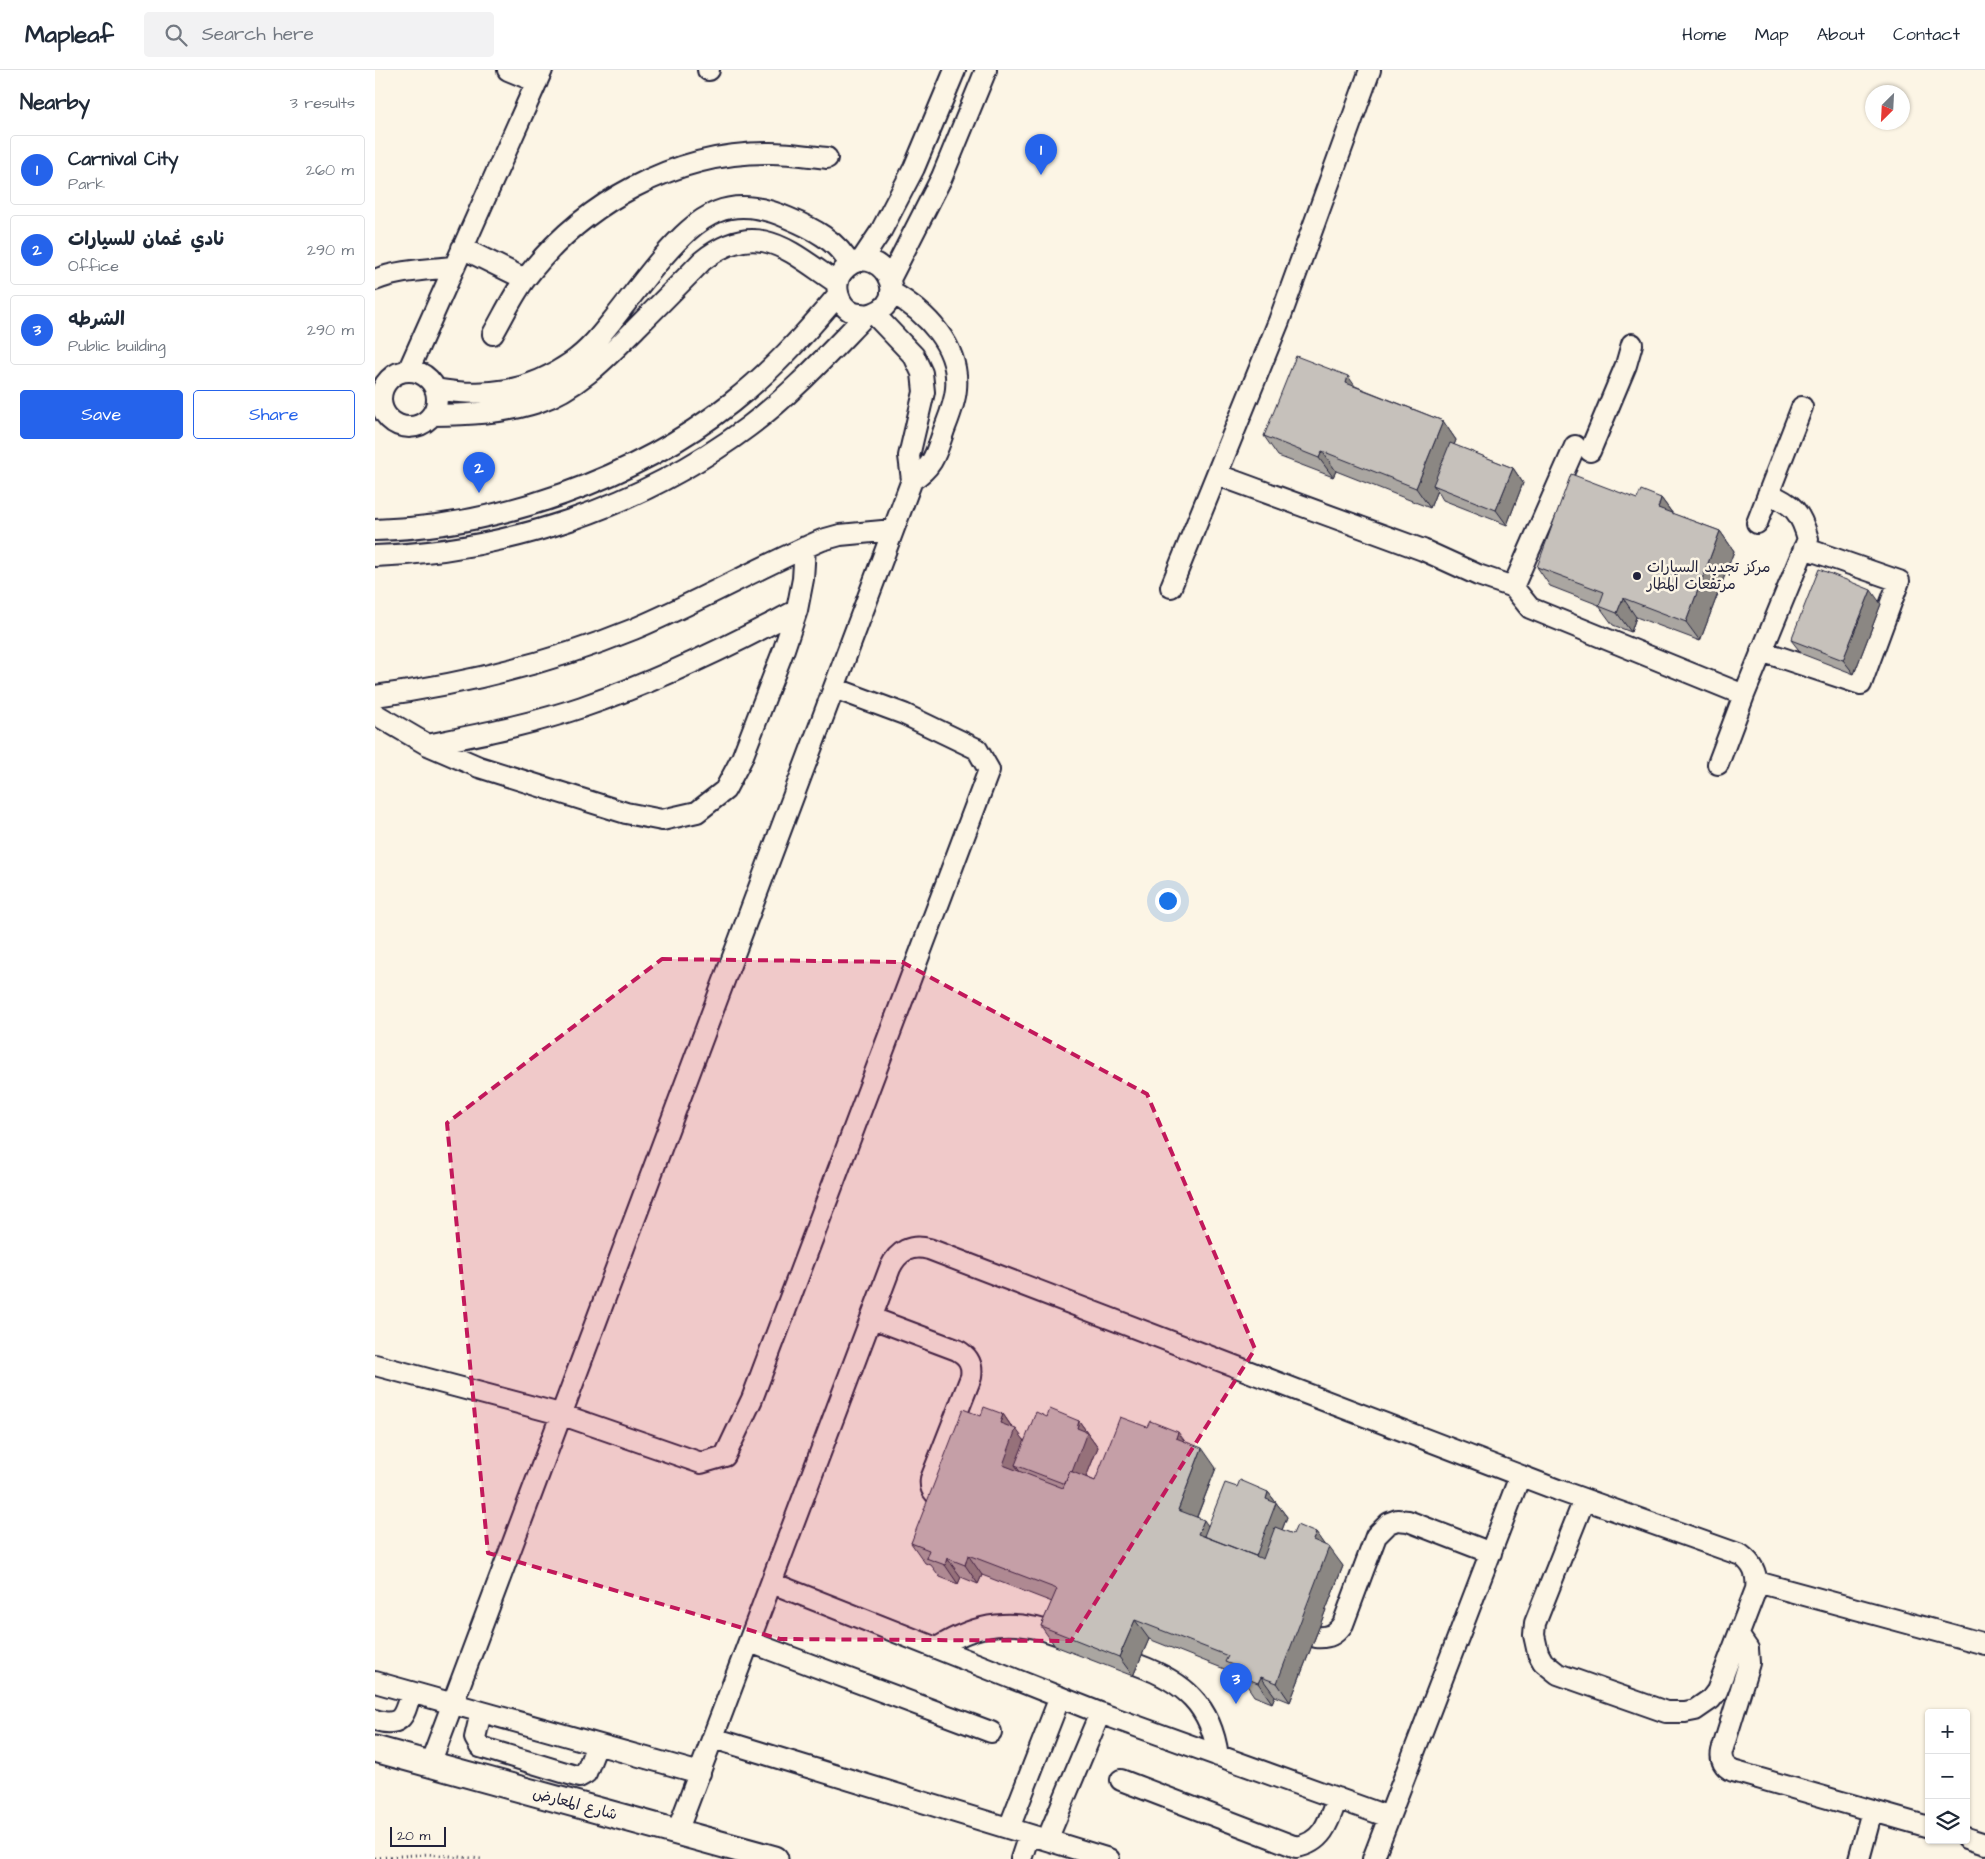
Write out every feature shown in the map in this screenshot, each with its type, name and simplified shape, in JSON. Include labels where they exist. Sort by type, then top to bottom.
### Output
[{"type":"main road","name":"شارع المعارض","points":[[375,1749],[775,1859]]},
{"type":"lane","points":[[408,371],[539,76],[508,70]]},
{"type":"lane","points":[[375,530],[436,524],[490,514],[543,500],[594,482],[643,460],[688,434],[731,403],[771,369],[805,334],[838,289],[842,273],[856,263],[881,231],[914,168],[955,70]]},
{"type":"lane","points":[[375,556],[438,552],[492,542],[544,529],[649,488],[701,460],[749,427],[793,389],[870,314],[882,308],[889,301],[891,286],[942,177],[986,70]]},
{"type":"lane","points":[[1171,587],[1279,321],[1370,70]]},
{"type":"lane","points":[[493,334],[525,279],[563,236],[608,201],[658,175],[713,158],[770,153],[827,158]]},
{"type":"lane","points":[[435,389],[482,394],[506,391],[529,385],[553,375],[594,344],[683,234],[702,218],[724,209],[748,207],[771,210],[793,220],[836,245],[856,263],[873,262],[884,269],[891,286],[921,312],[947,344],[955,366],[956,390],[951,412],[933,462],[924,473],[912,480]]},
{"type":"lane","points":[[430,1764],[912,480],[909,456],[924,392],[922,373],[915,356],[870,314],[854,313],[844,306],[838,289],[774,243],[755,239],[735,241],[717,249],[702,261],[589,374],[565,390],[540,401],[514,409],[464,415],[433,415]]},
{"type":"lane","points":[[462,248],[525,279]]},
{"type":"lane","points":[[375,280],[405,272],[453,267]]},
{"type":"lane","points":[[1513,587],[1626,365],[1632,344]]},
{"type":"lane","points":[[399,372],[417,372],[425,376],[435,389],[437,402],[433,415],[421,425],[407,427],[398,425],[386,414],[381,398],[386,383],[399,372]]},
{"type":"lane","points":[[1757,523],[1802,407]]},
{"type":"lane","points":[[1218,475],[1423,550],[1477,575],[1513,587],[1530,608],[1744,695]]},
{"type":"lane","points":[[1717,764],[1761,651],[1808,539],[1795,508],[1782,499],[1769,494]]},
{"type":"lane","points":[[375,696],[425,689],[496,674],[566,654],[634,629],[805,547],[840,534],[893,530]]},
{"type":"lane","points":[[375,714],[428,745],[479,767],[626,813],[662,820],[697,812],[725,790],[742,758],[797,610],[803,579],[805,547]]},
{"type":"lane","points":[[1761,651],[1861,684],[1899,581],[1804,548]]},
{"type":"lane","points":[[428,745],[514,726],[581,707],[646,684],[727,648],[797,610]]},
{"type":"lane","points":[[375,1365],[560,1414],[701,1463],[725,1456],[756,1390],[989,770],[977,749],[903,714],[834,688]]},
{"type":"lane","points":[[677,1832],[894,1260],[905,1250],[921,1247],[1583,1500],[1741,1556],[1754,1569],[1757,1589],[1717,1691],[1703,1705],[1685,1712],[1666,1712],[1558,1674],[1550,1668],[1538,1653],[1534,1629],[1583,1500]]},
{"type":"lane","points":[[872,1318],[957,1350],[967,1356],[970,1361],[972,1366],[971,1377],[931,1478],[931,1489],[934,1494],[948,1501]]},
{"type":"lane","points":[[1373,1859],[1520,1476]]},
{"type":"lane","points":[[1316,1637],[1327,1638],[1333,1635],[1343,1624],[1376,1536],[1389,1523],[1397,1520],[1408,1521],[1491,1552]]},
{"type":"lane","points":[[1757,1582],[1985,1644]]},
{"type":"lane","points":[[772,1583],[1100,1713],[1389,1817]]},
{"type":"lane","points":[[937,1648],[969,1631],[986,1626],[1020,1625],[1035,1627],[1059,1635]]},
{"type":"lane","points":[[1739,1636],[1748,1649],[1749,1663],[1722,1750],[1724,1765],[1733,1771],[1925,1827]]},
{"type":"lane","points":[[749,1642],[991,1732]]},
{"type":"lane","points":[[1138,1665],[1170,1678],[1195,1699],[1212,1727],[1219,1756]]},
{"type":"lane","points":[[375,1682],[700,1773]]},
{"type":"lane","points":[[375,1720],[389,1724],[397,1722],[403,1717],[411,1692]]},
{"type":"lane","points":[[1009,1828],[1060,1697]]},
{"type":"lane","points":[[481,1712],[475,1738],[480,1747],[579,1778],[587,1773],[597,1745]]},
{"type":"lane","points":[[1021,1859],[1038,1837],[1100,1713]]},
{"type":"lane","points":[[713,1738],[1109,1859]]},
{"type":"lane","points":[[1121,1780],[1296,1847],[1305,1846],[1319,1838],[1328,1825],[1337,1798]]},
{"type":"lane","points":[[1859,1859],[1872,1811]]},
{"type":"lane","points":[[1970,1839],[1985,1844]]},
{"type":"path","points":[[375,1858],[428,1854],[482,1859]]},
{"type":"highlighted area","points":[[662,959],[902,962],[1147,1094],[1255,1349],[1071,1641],[780,1639],[488,1553],[447,1123]]},
{"type":"building","points":[[1296,356],[1348,376],[1346,383],[1443,421],[1416,488],[1322,451],[1319,458],[1264,436]]},
{"type":"building","points":[[1450,443],[1513,468],[1496,510],[1433,485]]},
{"type":"building","points":[[1571,474],[1637,499],[1641,490],[1661,498],[1658,508],[1720,531],[1686,622],[1623,598],[1617,613],[1599,606],[1604,592],[1537,567]]},
{"type":"building","points":[[1819,569],[1871,590],[1843,660],[1791,640]]},
{"type":"building","points":[[984,1407],[1003,1414],[1000,1423],[1016,1429],[1003,1465],[1063,1488],[1070,1471],[1095,1481],[1120,1417],[1147,1427],[1150,1421],[1178,1432],[1176,1438],[1202,1448],[1178,1510],[1204,1520],[1198,1534],[1263,1559],[1275,1527],[1293,1534],[1297,1525],[1316,1533],[1313,1540],[1329,1547],[1277,1683],[1261,1677],[1258,1683],[1240,1676],[1243,1669],[1225,1662],[1228,1656],[1135,1620],[1119,1657],[1041,1626],[1057,1589],[968,1555],[965,1565],[947,1558],[945,1565],[926,1558],[929,1550],[911,1543],[963,1409],[981,1416]]},
{"type":"building","points":[[1050,1409],[1079,1421],[1077,1428],[1087,1432],[1072,1472],[1070,1471],[1065,1484],[1015,1465],[1036,1412],[1047,1417]]},
{"type":"building","points":[[1240,1480],[1268,1492],[1266,1499],[1276,1503],[1256,1556],[1204,1536],[1225,1483],[1237,1487]]},
{"type":"place","name":"Carnival City","points":[[1041,175]]},
{"type":"place","name":"نادي عُمان للسيارات","points":[[479,493]]},
{"type":"place","name":"مركز تجديد السيارات مرتفعات المطار","points":[[1637,576]]},
{"type":"place","name":"الشرطه","points":[[1236,1704]]}]
